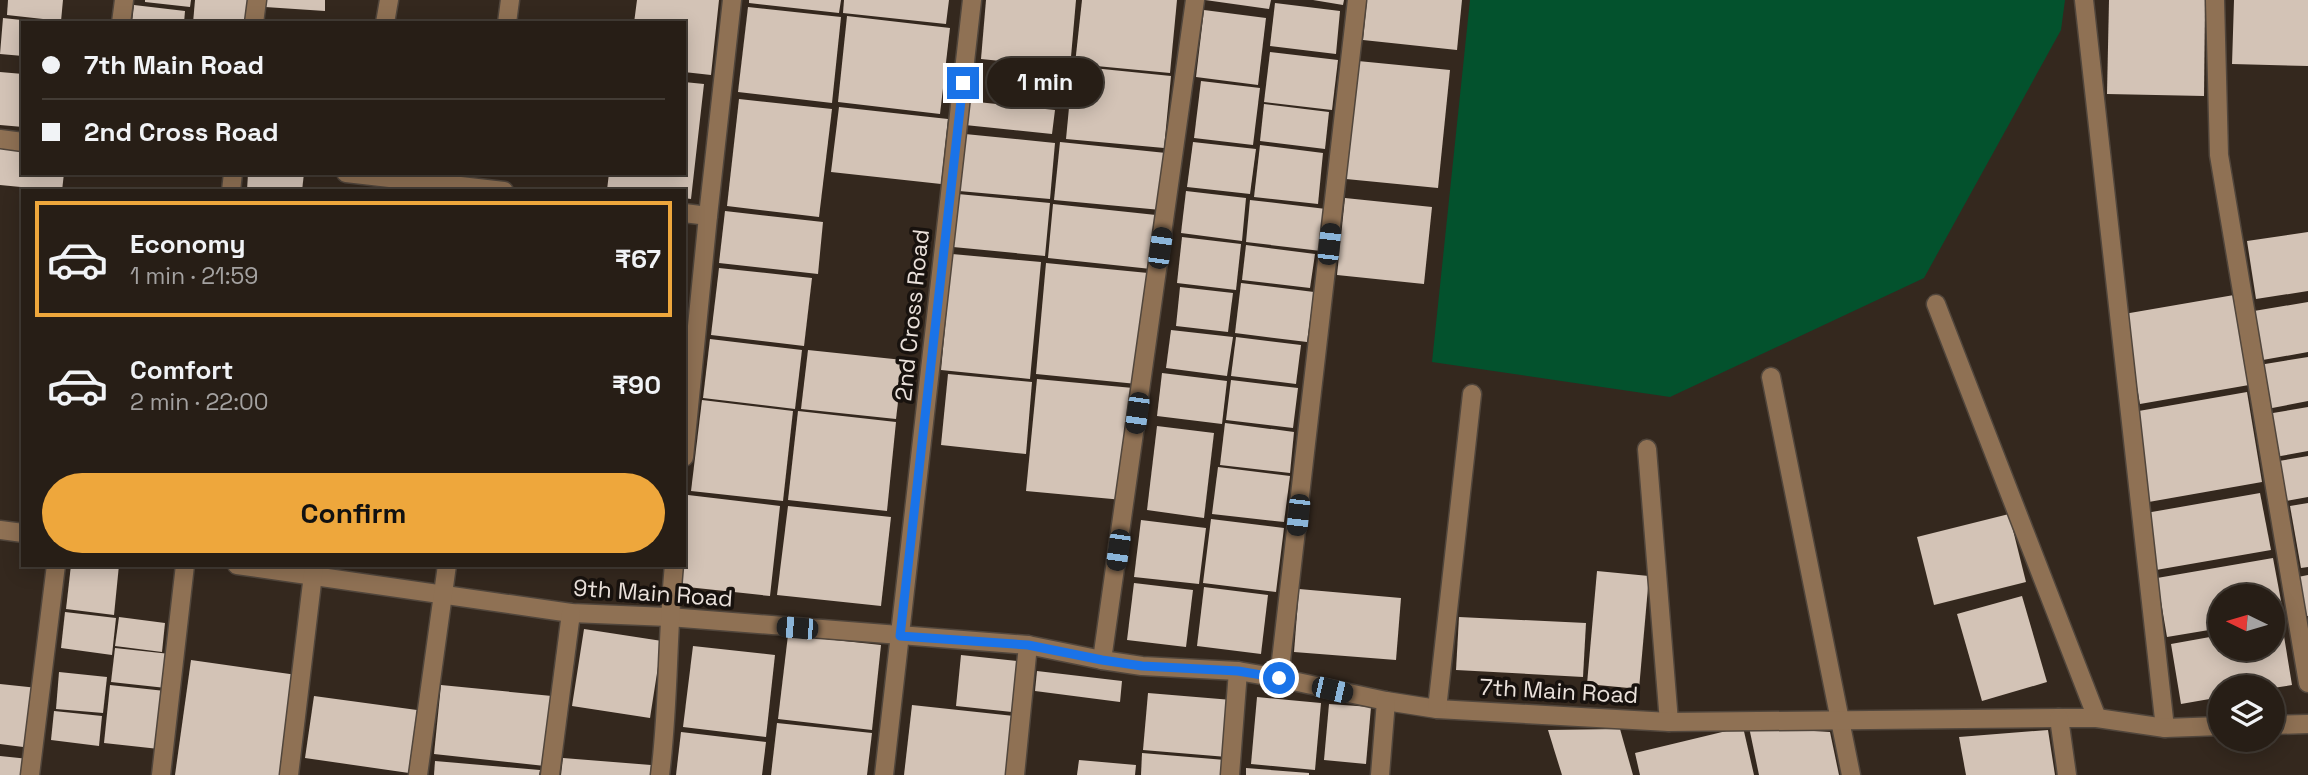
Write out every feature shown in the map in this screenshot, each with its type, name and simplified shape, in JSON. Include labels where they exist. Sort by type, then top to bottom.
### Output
[{"type":"street","points":[[121,21],[124,0]]},
{"type":"street","points":[[254,21],[257,0]]},
{"type":"street","points":[[385,21],[389,0]]},
{"type":"street","points":[[508,21],[510,0]]},
{"type":"street","points":[[686,437],[732,0]]},
{"type":"street","name":"2nd Cross Road","points":[[884,775],[972,0]]},
{"type":"street","points":[[1102,660],[1195,0]]},
{"type":"street","points":[[1279,678],[1357,0]]},
{"type":"street","points":[[2084,0],[2165,728]]},
{"type":"street","points":[[2215,0],[2219,155],[2308,683]]},
{"type":"street","points":[[0,139],[21,142]]},
{"type":"street","points":[[352,178],[493,186]]},
{"type":"street","points":[[686,213],[708,216]]},
{"type":"street","points":[[1936,304],[2096,718]]},
{"type":"street","points":[[1772,377],[1851,775]]},
{"type":"street","points":[[1437,709],[1472,394]]},
{"type":"street","points":[[1647,449],[1670,722]]},
{"type":"street","points":[[0,530],[21,533]]},
{"type":"street","points":[[30,775],[56,567]]},
{"type":"street","points":[[161,775],[185,567]]},
{"type":"street","name":"9th Main Road","points":[[263,567],[314,571],[444,595],[571,613],[668,617],[900,636]]},
{"type":"street","points":[[418,775],[447,567]]},
{"type":"street","points":[[660,775],[664,740],[668,617],[674,567]]},
{"type":"street","points":[[289,775],[314,571]]},
{"type":"street","points":[[550,775],[571,613]]},
{"type":"street","name":"7th Main Road","points":[[900,636],[1028,645],[1142,666],[1238,671],[1437,709],[1670,722],[2096,718],[2165,728],[2208,726]]},
{"type":"street","points":[[1015,775],[1028,645]]},
{"type":"street","points":[[1230,775],[1238,671]]},
{"type":"street","points":[[1380,775],[1386,701]]},
{"type":"street","points":[[2059,718],[2067,775]]},
{"type":"street","points":[[2285,725],[2308,724]]},
{"type":"green space","points":[[1470,0],[2065,0],[2061,30],[1924,278],[1670,397],[1432,362]]},
{"type":"building","points":[[8,0],[63,0],[61,21],[7,15]]},
{"type":"building","points":[[145,0],[191,0],[190,7]]},
{"type":"building","points":[[195,0],[250,0],[247,21],[193,21]]},
{"type":"building","points":[[266,0],[325,0],[325,11],[265,7]]},
{"type":"building","points":[[637,0],[719,0],[711,75],[686,72],[686,21],[634,21]]},
{"type":"building","points":[[749,0],[841,0],[839,13],[749,3]]},
{"type":"building","points":[[844,0],[949,0],[946,24],[843,13]]},
{"type":"building","points":[[986,0],[1076,0],[1070,68],[981,59]]},
{"type":"building","points":[[1082,0],[1177,0],[1170,73],[1075,64]]},
{"type":"building","points":[[1205,0],[1271,0],[1269,9]]},
{"type":"building","points":[[1313,0],[1344,0],[1343,5]]},
{"type":"building","points":[[1367,0],[1462,0],[1457,50],[1363,40]]},
{"type":"building","points":[[2109,0],[2205,0],[2204,96],[2107,94]]},
{"type":"building","points":[[2234,0],[2308,0],[2308,66],[2232,64]]},
{"type":"building","points":[[1275,3],[1340,11],[1336,54],[1270,46]]},
{"type":"building","points":[[134,5],[185,11],[184,21],[132,21]]},
{"type":"building","points":[[748,7],[841,17],[832,103],[738,92]]},
{"type":"building","points":[[1204,10],[1266,18],[1258,85],[1196,77]]},
{"type":"building","points":[[847,16],[950,28],[940,114],[838,102]]},
{"type":"building","points":[[3,18],[31,21],[21,21],[21,56],[0,54]]},
{"type":"building","points":[[1270,52],[1338,60],[1332,110],[1264,102]]},
{"type":"building","points":[[1358,61],[1450,70],[1438,188],[1346,179]]},
{"type":"building","points":[[1073,66],[1171,76],[1164,148],[1066,139]]},
{"type":"building","points":[[0,72],[21,74],[21,127],[0,125]]},
{"type":"building","points":[[1201,81],[1260,88],[1253,145],[1194,138]]},
{"type":"building","points":[[686,82],[704,84],[691,199],[686,198],[686,189],[607,189],[609,175],[686,175]]},
{"type":"building","points":[[739,99],[832,109],[819,217],[727,206]]},
{"type":"building","points":[[968,101],[1055,110],[1052,134],[965,125]]},
{"type":"building","points":[[1264,104],[1329,112],[1325,149],[1260,141]]},
{"type":"building","points":[[839,107],[948,119],[941,184],[831,172]]},
{"type":"building","points":[[965,134],[1055,143],[1050,199],[959,191]]},
{"type":"building","points":[[0,142],[21,144],[21,175],[64,175],[62,189],[0,185]]},
{"type":"building","points":[[1060,142],[1166,153],[1161,210],[1054,200]]},
{"type":"building","points":[[1193,142],[1256,149],[1250,194],[1187,187]]},
{"type":"building","points":[[1260,145],[1323,153],[1318,204],[1254,197]]},
{"type":"building","points":[[248,175],[304,175],[302,189],[247,189]]},
{"type":"building","points":[[1186,191],[1246,198],[1242,241],[1181,233]]},
{"type":"building","points":[[958,194],[1050,203],[1045,256],[953,247]]},
{"type":"building","points":[[1345,198],[1432,207],[1424,284],[1337,275]]},
{"type":"building","points":[[1250,200],[1326,209],[1321,251],[1246,242]]},
{"type":"building","points":[[1053,204],[1156,215],[1151,269],[1048,258]]},
{"type":"building","points":[[725,211],[823,222],[818,274],[719,263]]},
{"type":"building","points":[[2308,232],[2308,291],[2256,299],[2247,241]]},
{"type":"building","points":[[1182,237],[1241,244],[1236,290],[1177,283]]},
{"type":"building","points":[[1246,245],[1315,254],[1310,288],[1242,280]]},
{"type":"building","points":[[952,254],[1041,262],[1030,379],[941,370]]},
{"type":"building","points":[[1046,263],[1148,273],[1137,384],[1036,374]]},
{"type":"building","points":[[719,268],[812,278],[804,346],[711,335]]},
{"type":"building","points":[[1241,283],[1314,292],[1307,342],[1235,333]]},
{"type":"building","points":[[1180,287],[1233,293],[1228,332],[1176,326]]},
{"type":"building","points":[[2234,295],[2249,385],[2140,404],[2124,314]]},
{"type":"building","points":[[2308,302],[2308,352],[2257,361],[2248,312]]},
{"type":"building","points":[[1171,330],[1233,337],[1227,376],[1166,368]]},
{"type":"building","points":[[1236,337],[1301,345],[1296,384],[1231,376]]},
{"type":"building","points":[[710,339],[802,350],[795,409],[703,398]]},
{"type":"building","points":[[808,350],[903,360],[896,419],[801,409]]},
{"type":"building","points":[[2308,357],[2308,401],[2267,409],[2259,365]]},
{"type":"building","points":[[1162,373],[1227,381],[1222,424],[1157,416]]},
{"type":"building","points":[[948,374],[1032,382],[1026,454],[941,445]]},
{"type":"building","points":[[1037,379],[1133,388],[1123,500],[1026,491]]},
{"type":"building","points":[[1231,380],[1298,388],[1293,428],[1226,420]]},
{"type":"building","points":[[2247,392],[2262,482],[2143,503],[2133,412]]},
{"type":"building","points":[[702,400],[793,411],[783,501],[691,491]]},
{"type":"building","points":[[2308,407],[2308,451],[2275,457],[2267,414]]},
{"type":"building","points":[[798,411],[896,422],[887,511],[788,500]]},
{"type":"building","points":[[1225,423],[1294,432],[1290,473],[1220,465]]},
{"type":"building","points":[[1157,426],[1214,433],[1204,518],[1147,510]]},
{"type":"building","points":[[2308,456],[2308,497],[2286,501],[2279,461]]},
{"type":"building","points":[[1218,467],[1290,476],[1284,522],[1212,514]]},
{"type":"building","points":[[2260,493],[2271,550],[2156,570],[2146,513]]},
{"type":"building","points":[[688,495],[780,506],[770,596],[678,586],[680,567],[686,567]]},
{"type":"building","points":[[2308,503],[2308,567],[2301,568],[2290,506]]},
{"type":"building","points":[[788,506],[891,517],[881,606],[777,595]]},
{"type":"building","points":[[2009,514],[2026,582],[1934,605],[1917,537]]},
{"type":"building","points":[[1211,519],[1284,528],[1276,592],[1203,583]]},
{"type":"building","points":[[1141,520],[1206,528],[1199,584],[1134,577]]},
{"type":"building","points":[[2273,558],[2278,584],[2208,584],[2208,630],[2167,637],[2157,578]]},
{"type":"building","points":[[71,567],[119,567],[114,615],[66,609]]},
{"type":"building","points":[[1597,571],[1649,576],[1639,689],[1587,684]]},
{"type":"building","points":[[2308,575],[2308,616],[2304,616],[2298,577]]},
{"type":"building","points":[[1134,583],[1193,590],[1186,647],[1127,640]]},
{"type":"building","points":[[1204,587],[1268,595],[1261,654],[1197,646]]},
{"type":"building","points":[[1299,589],[1401,598],[1396,660],[1294,652]]},
{"type":"building","points":[[2022,596],[2047,682],[1982,701],[1957,614]]},
{"type":"building","points":[[65,612],[116,618],[112,655],[61,648]]},
{"type":"building","points":[[119,617],[165,623],[162,652],[115,646]]},
{"type":"building","points":[[1459,617],[1586,623],[1583,677],[1456,670]]},
{"type":"building","points":[[584,629],[662,641],[650,718],[572,706]]},
{"type":"building","points":[[788,635],[881,645],[872,730],[778,719]]},
{"type":"building","points":[[2208,637],[2208,662],[2286,662],[2286,648],[2292,685],[2285,686],[2285,675],[2208,675],[2208,699],[2181,704],[2171,644]]},
{"type":"building","points":[[693,646],[775,655],[766,737],[683,727]]},
{"type":"building","points":[[115,648],[170,654],[166,688],[111,682]]},
{"type":"building","points":[[961,655],[1017,661],[1012,712],[956,706]]},
{"type":"building","points":[[191,660],[297,675],[283,775],[175,775]]},
{"type":"building","points":[[1037,671],[1122,681],[1120,702],[1035,691]]},
{"type":"building","points":[[59,672],[107,677],[103,713],[56,709]]},
{"type":"building","points":[[0,684],[38,688],[31,748],[0,744]]},
{"type":"building","points":[[110,685],[165,691],[159,749],[104,743]]},
{"type":"building","points":[[441,685],[552,696],[545,766],[434,754]]},
{"type":"building","points":[[1148,693],[1232,700],[1227,757],[1143,750]]},
{"type":"building","points":[[314,696],[417,710],[409,773],[305,758]]},
{"type":"building","points":[[1257,697],[1321,703],[1315,770],[1251,764]]},
{"type":"building","points":[[1329,704],[1371,707],[1366,764],[1324,760]]},
{"type":"building","points":[[912,705],[1014,716],[1008,775],[904,775]]},
{"type":"building","points":[[54,711],[102,716],[99,746],[51,740]]},
{"type":"building","points":[[777,723],[872,733],[867,775],[771,775]]},
{"type":"building","points":[[1743,727],[1754,775],[1640,775],[1635,753]]},
{"type":"building","points":[[1749,727],[1830,732],[1839,775],[1759,775]]},
{"type":"building","points":[[1620,729],[1633,775],[1562,775],[1548,730]]},
{"type":"building","points":[[2048,730],[2055,775],[1966,775],[1959,737]]},
{"type":"building","points":[[681,732],[766,742],[762,775],[676,775]]},
{"type":"building","points":[[1142,753],[1225,760],[1224,775],[1141,775]]},
{"type":"building","points":[[0,756],[29,759],[27,775],[0,775]]},
{"type":"building","points":[[563,758],[651,765],[650,775],[561,775]]},
{"type":"building","points":[[1079,760],[1136,765],[1135,775],[1077,775]]},
{"type":"building","points":[[435,761],[540,770],[539,775],[434,775]]},
{"type":"building","points":[[1246,768],[1309,773],[1309,775],[1246,775]]},
{"type":"route","points":[[963,83],[900,636],[1028,645],[1142,666],[1238,671],[1279,678]]}]
